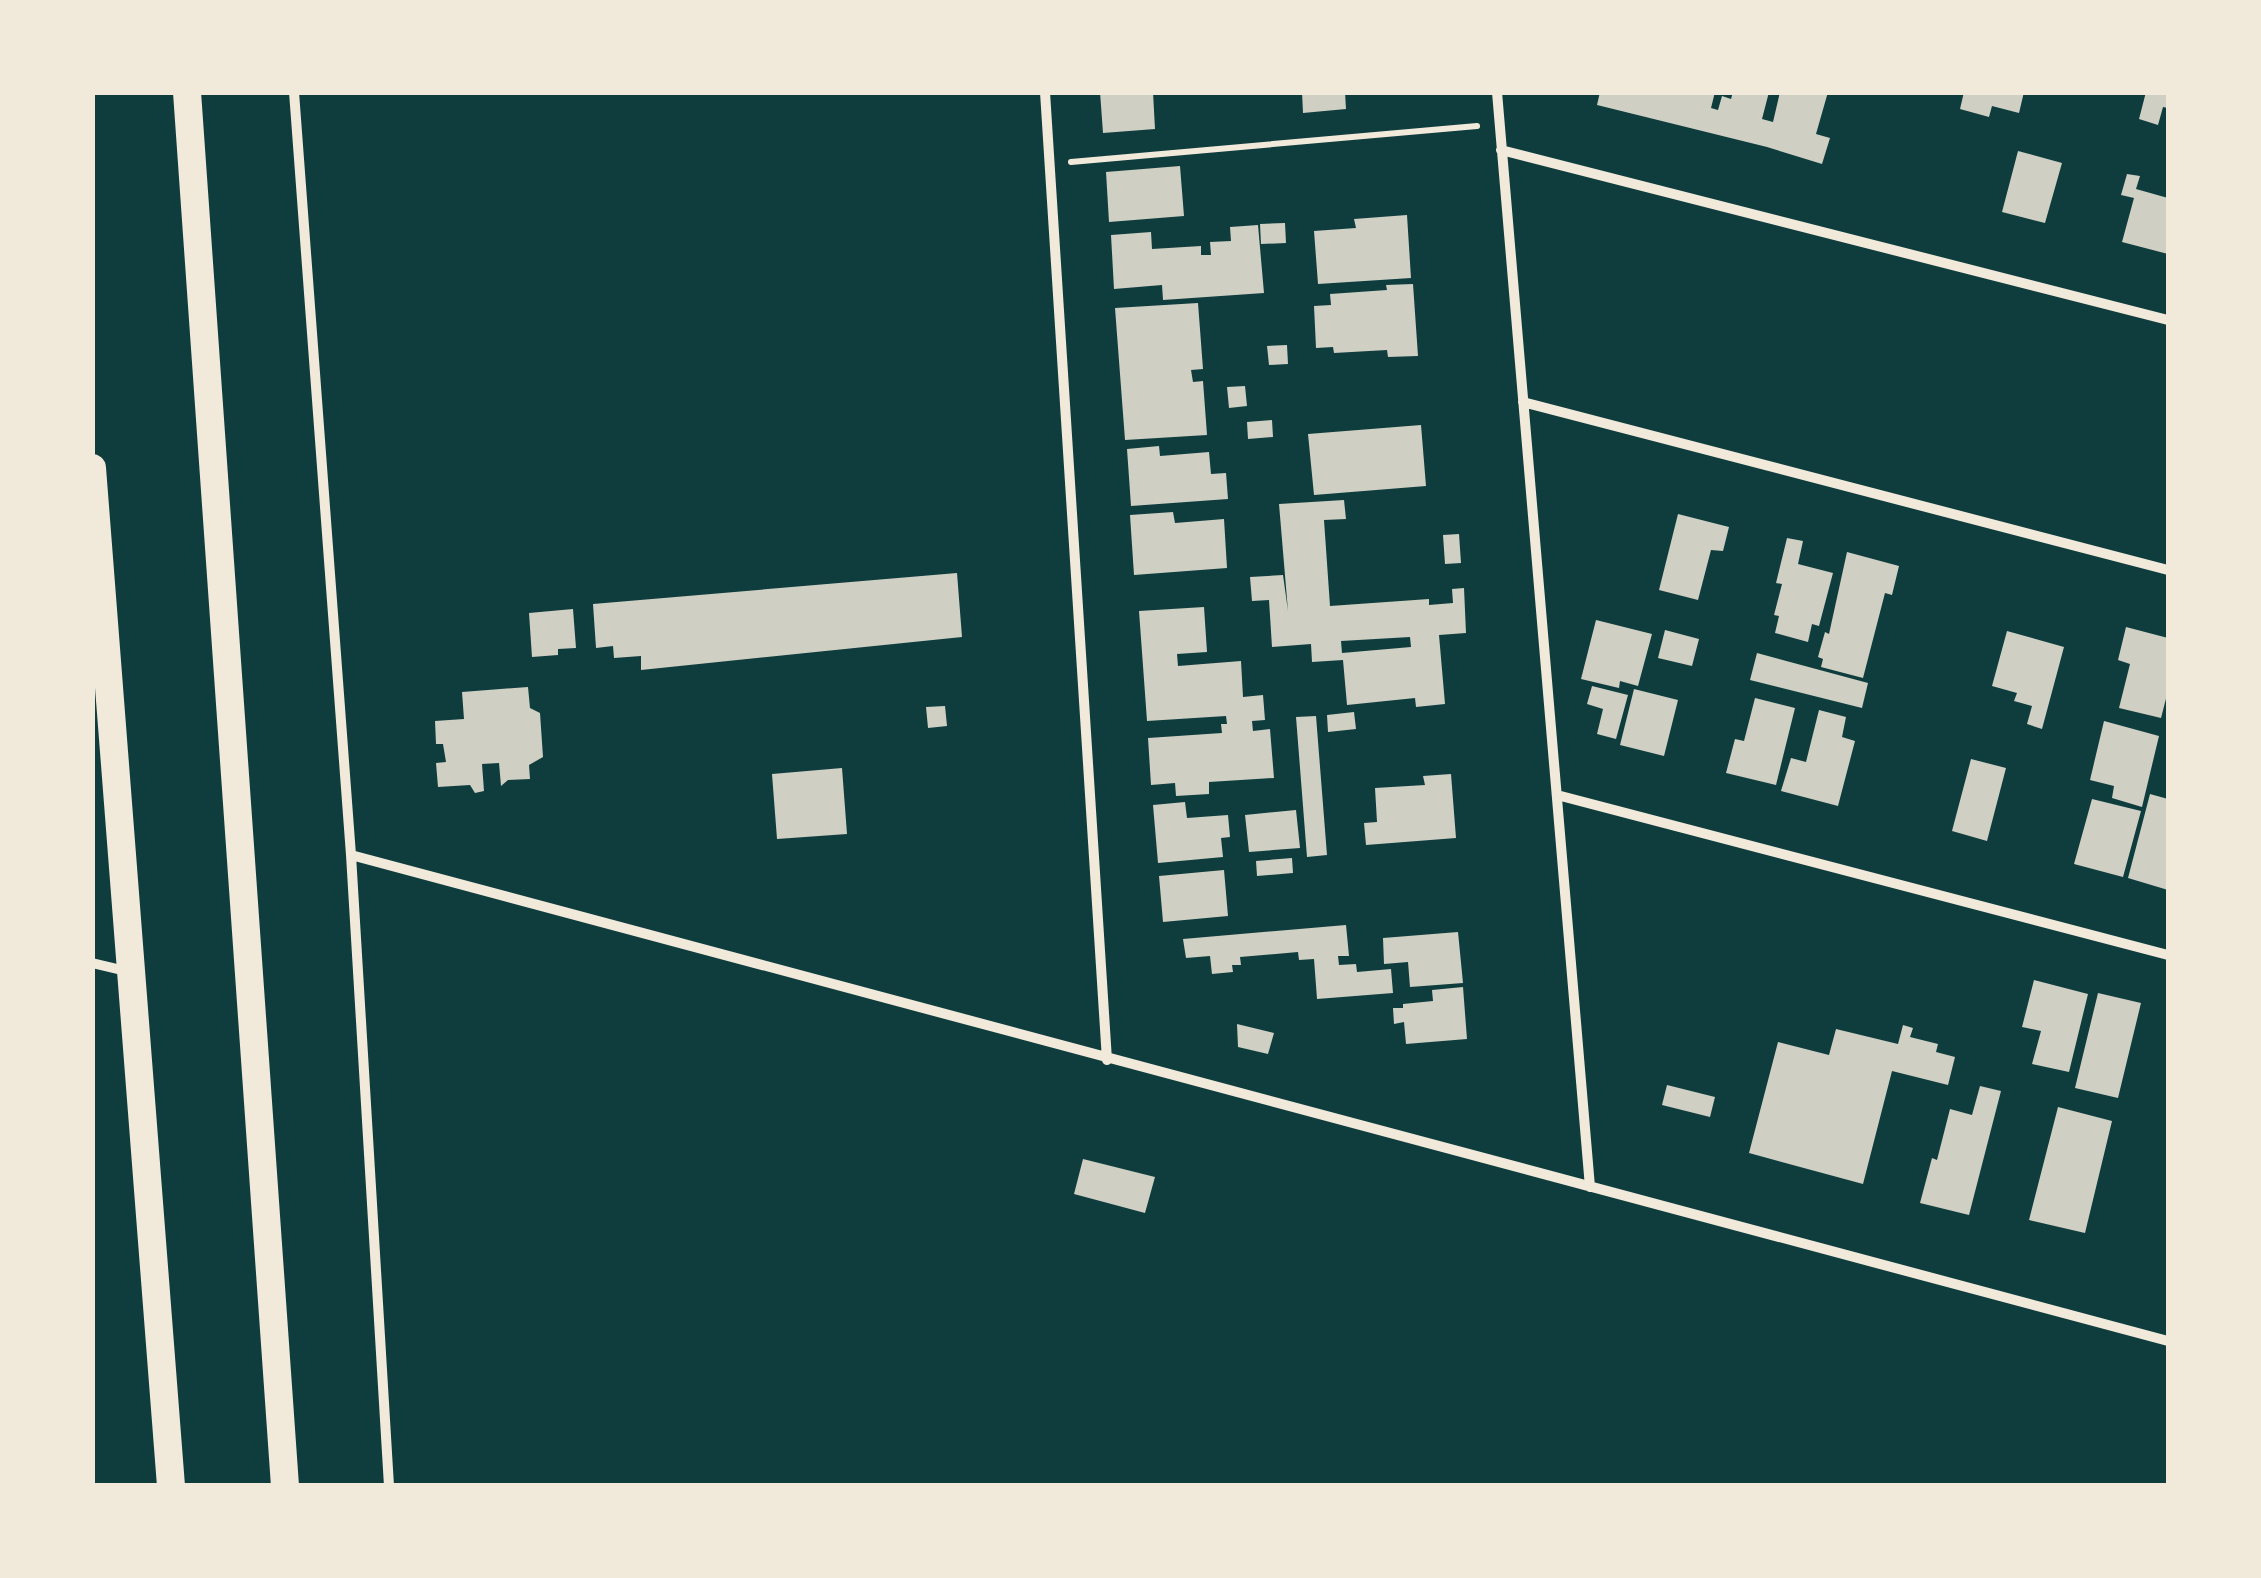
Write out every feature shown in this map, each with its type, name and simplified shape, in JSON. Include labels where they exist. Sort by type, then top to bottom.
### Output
[{"type":"highway","points":[[187,92],[285,1486]]},
{"type":"highway","points":[[92,468],[171,1486]]},
{"type":"street","points":[[294,92],[351,855],[389,1486]]},
{"type":"street","points":[[1045,92],[1106,1060]]},
{"type":"street","points":[[1497,92],[1590,1187]]},
{"type":"street","points":[[1502,150],[2168,320]]},
{"type":"street","points":[[1523,402],[2168,570]]},
{"type":"street","points":[[1557,795],[2168,954]]},
{"type":"street","points":[[351,855],[2168,1341]]},
{"type":"street","points":[[92,963],[131,972]]},
{"type":"path","points":[[1050,164],[1499,124]]},
{"type":"building","points":[[1100,92],[1153,92],[1155,129],[1103,133]]},
{"type":"building","points":[[1302,92],[1345,92],[1346,109],[1303,113]]},
{"type":"building","points":[[1600,92],[1715,92],[1711,108],[1718,110],[1722,96],[1731,99],[1733,92],[1769,92],[1762,119],[1773,122],[1780,92],[1828,92],[1816,134],[1830,138],[1822,164],[1597,105]]},
{"type":"building","points":[[1964,92],[2024,92],[2019,113],[1992,106],[1989,117],[1960,109]]},
{"type":"building","points":[[2146,92],[2168,92],[2168,108],[2163,107],[2158,125],[2139,119]]},
{"type":"building","points":[[2018,151],[2062,163],[2045,223],[2002,212]]},
{"type":"building","points":[[1180,166],[1184,216],[1109,222],[1106,172]]},
{"type":"building","points":[[2127,174],[2140,176],[2136,189],[2168,198],[2168,254],[2122,242],[2134,198],[2121,195]]},
{"type":"building","points":[[1407,215],[1411,278],[1318,284],[1314,231],[1356,228],[1354,219]]},
{"type":"building","points":[[1285,223],[1286,243],[1261,244],[1260,224]]},
{"type":"building","points":[[1258,225],[1264,293],[1163,300],[1162,285],[1114,289],[1111,235],[1151,232],[1152,249],[1201,246],[1201,255],[1211,255],[1210,242],[1231,241],[1230,227]]},
{"type":"building","points":[[1413,284],[1418,356],[1388,357],[1387,350],[1334,353],[1333,347],[1316,348],[1314,306],[1331,305],[1330,294]]},
{"type":"building","points":[[1198,303],[1203,369],[1191,370],[1193,382],[1203,381],[1207,435],[1125,440],[1115,308]]},
{"type":"building","points":[[1287,345],[1288,364],[1269,365],[1267,346]]},
{"type":"building","points":[[1245,386],[1247,406],[1229,408],[1227,387]]},
{"type":"building","points":[[1272,420],[1273,437],[1248,439],[1247,422]]},
{"type":"building","points":[[1421,425],[1426,486],[1314,495],[1308,434]]},
{"type":"building","points":[[1159,446],[1160,456],[1209,452],[1211,474],[1226,473],[1228,499],[1131,506],[1127,449]]},
{"type":"building","points":[[1344,500],[1346,519],[1324,520],[1330,606],[1429,599],[1429,605],[1453,603],[1452,589],[1464,588],[1466,633],[1439,635],[1445,704],[1416,707],[1415,698],[1347,705],[1343,660],[1312,662],[1311,644],[1272,647],[1269,600],[1252,601],[1250,577],[1283,575],[1288,611],[1279,504]],"holes":[[[1410,637],[1411,647],[1342,653],[1341,641]]]},
{"type":"building","points":[[1173,512],[1175,523],[1224,519],[1227,568],[1134,575],[1130,515]]},
{"type":"building","points":[[1678,514],[1729,527],[1723,551],[1711,550],[1698,600],[1659,590]]},
{"type":"building","points":[[1459,534],[1461,563],[1445,564],[1443,535]]},
{"type":"building","points":[[1787,538],[1803,541],[1798,564],[1833,573],[1819,626],[1812,624],[1808,642],[1775,633],[1779,616],[1774,615],[1782,584],[1776,583]]},
{"type":"building","points":[[1847,552],[1899,566],[1892,595],[1885,593],[1863,678],[1821,667],[1823,659],[1818,657],[1825,632],[1829,634]]},
{"type":"building","points":[[957,573],[962,637],[641,670],[641,656],[614,658],[613,646],[596,648],[593,604]]},
{"type":"building","points":[[1204,607],[1207,652],[1177,654],[1178,666],[1241,661],[1243,697],[1263,695],[1265,720],[1252,721],[1253,731],[1270,729],[1274,778],[1209,782],[1209,794],[1176,796],[1175,783],[1151,785],[1148,738],[1222,733],[1221,724],[1227,724],[1226,716],[1147,721],[1139,611]]},
{"type":"building","points":[[573,609],[576,648],[558,649],[558,655],[532,657],[529,613]]},
{"type":"building","points":[[1596,620],[1652,634],[1638,686],[1620,681],[1619,688],[1581,679]]},
{"type":"building","points":[[2126,627],[2168,638],[2168,691],[2161,718],[2119,708],[2130,664],[2118,660]]},
{"type":"building","points":[[1665,630],[1699,639],[1692,666],[1658,658]]},
{"type":"building","points":[[2007,631],[2064,647],[2042,729],[2027,724],[2032,706],[2014,701],[2017,693],[1992,686]]},
{"type":"building","points":[[1757,653],[1868,683],[1862,708],[1750,680]]},
{"type":"building","points":[[1592,686],[1628,695],[1616,739],[1597,734],[1603,709],[1587,704]]},
{"type":"building","points":[[528,687],[530,708],[540,713],[543,757],[529,765],[530,779],[508,780],[501,786],[499,763],[482,764],[484,791],[475,793],[470,785],[438,787],[436,763],[446,762],[443,744],[436,744],[435,721],[464,719],[462,692]]},
{"type":"building","points":[[1634,689],[1678,700],[1664,756],[1620,745]]},
{"type":"building","points":[[1755,698],[1795,708],[1776,785],[1726,773],[1735,739],[1744,741]]},
{"type":"building","points":[[945,706],[947,726],[928,728],[926,707]]},
{"type":"building","points":[[1819,710],[1846,717],[1842,737],[1855,741],[1838,806],[1781,791],[1791,758],[1806,762]]},
{"type":"building","points":[[1354,712],[1356,729],[1328,732],[1327,715]]},
{"type":"building","points":[[1316,716],[1327,855],[1307,857],[1296,717]]},
{"type":"building","points":[[2104,721],[2159,736],[2142,807],[2112,798],[2114,786],[2090,780]]},
{"type":"building","points":[[1971,759],[2006,768],[1987,841],[1952,831]]},
{"type":"building","points":[[842,768],[847,834],[777,839],[772,774]]},
{"type":"building","points":[[1451,774],[1456,838],[1366,845],[1364,823],[1377,822],[1375,788],[1425,785],[1423,776]]},
{"type":"building","points":[[2150,794],[2168,799],[2168,890],[2128,878]]},
{"type":"building","points":[[2092,799],[2141,811],[2123,877],[2074,864]]},
{"type":"building","points":[[1185,802],[1187,818],[1228,815],[1230,837],[1221,838],[1223,857],[1158,863],[1153,805]]},
{"type":"building","points":[[1296,810],[1300,848],[1249,852],[1245,815]]},
{"type":"building","points":[[1292,858],[1293,873],[1257,876],[1256,861]]},
{"type":"building","points":[[1224,870],[1228,916],[1163,922],[1159,876]]},
{"type":"building","points":[[1346,925],[1349,956],[1338,956],[1339,965],[1356,964],[1357,972],[1391,969],[1393,993],[1317,999],[1314,959],[1299,960],[1298,952],[1240,957],[1241,965],[1232,965],[1233,972],[1212,974],[1210,956],[1186,958],[1183,939]]},
{"type":"building","points":[[1458,932],[1463,983],[1410,987],[1408,962],[1384,964],[1383,938]]},
{"type":"building","points":[[2034,980],[2088,994],[2069,1072],[2032,1064],[2041,1031],[2022,1027]]},
{"type":"building","points":[[1463,987],[1467,1039],[1406,1044],[1404,1022],[1394,1024],[1393,1008],[1433,1001],[1432,990]]},
{"type":"building","points":[[2098,993],[2141,1003],[2118,1098],[2075,1088]]},
{"type":"building","points":[[1237,1024],[1274,1033],[1268,1054],[1238,1047]]},
{"type":"building","points":[[1903,1025],[1913,1028],[1910,1037],[1938,1044],[1936,1052],[1955,1057],[1948,1085],[1892,1071],[1863,1184],[1749,1153],[1778,1042],[1829,1055],[1836,1029],[1898,1044]]},
{"type":"building","points":[[1667,1085],[1715,1097],[1710,1117],[1662,1105]]},
{"type":"building","points":[[1980,1086],[2001,1091],[1969,1215],[1920,1203],[1932,1158],[1937,1160],[1950,1109],[1972,1115]]},
{"type":"building","points":[[2058,1107],[2112,1121],[2085,1233],[2029,1220]]},
{"type":"building","points":[[1083,1159],[1155,1177],[1145,1213],[1074,1194]]}]
